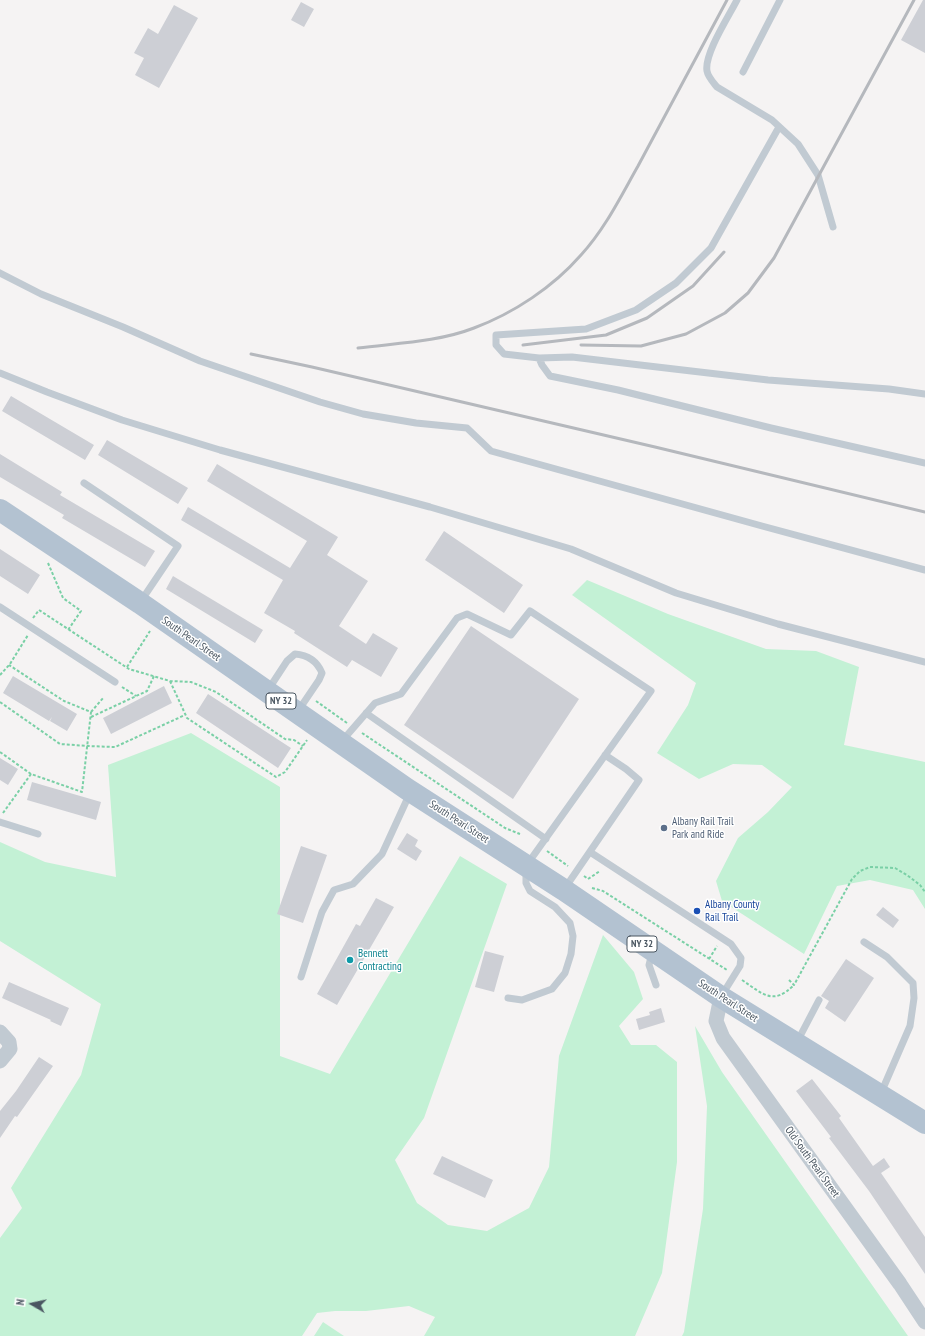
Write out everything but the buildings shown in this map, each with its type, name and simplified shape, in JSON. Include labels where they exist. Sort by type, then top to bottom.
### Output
[{"type":"main road","name":"South Pearl Street","points":[[0,510],[270,687],[297,712],[316,726],[411,791],[564,890],[721,997],[925,1123]]},
{"type":"street","name":"Old South Pearl Street","points":[[721,997],[716,1021],[723,1038],[900,1284],[925,1322]]},
{"type":"street","points":[[0,1032],[9,1042],[10,1049],[0,1061]]},
{"type":"lane","points":[[737,0],[710,51],[707,70],[710,79],[717,87],[772,120],[798,144],[818,175],[833,227]]},
{"type":"lane","points":[[743,72],[780,0]]},
{"type":"lane","points":[[780,127],[711,248],[676,283],[636,310],[586,329],[496,335],[496,345],[504,354],[539,358],[572,357],[768,380],[889,389],[925,394]]},
{"type":"lane","points":[[0,273],[41,294],[200,361],[320,402],[363,414],[416,423],[467,428],[491,451],[925,570]]},
{"type":"lane","points":[[539,358],[550,376],[618,390],[771,428],[925,463]]},
{"type":"lane","points":[[0,373],[122,420],[220,450],[422,505],[571,549],[676,593],[778,624],[925,662]]},
{"type":"lane","points":[[84,484],[178,546],[140,603]]},
{"type":"lane","points":[[0,608],[115,682]]},
{"type":"lane","points":[[340,742],[375,703],[401,694],[457,618],[467,614],[512,635],[530,611],[651,691],[526,866],[526,883],[530,891],[555,907],[570,923],[573,936],[571,954],[565,974],[552,989],[522,1000],[508,998]]},
{"type":"lane","points":[[270,687],[287,661],[295,654],[305,655],[319,666],[322,673],[319,680],[297,712]]},
{"type":"lane","points":[[366,713],[546,839]]},
{"type":"lane","points":[[564,890],[639,780],[605,755]]},
{"type":"lane","points":[[301,977],[322,912],[334,890],[353,884],[382,854],[411,791]]},
{"type":"lane","points":[[0,822],[38,834]]},
{"type":"lane","points":[[590,852],[731,944],[741,958],[740,966],[721,997]]},
{"type":"lane","points":[[864,942],[887,957],[913,983],[914,998],[910,1026],[880,1095]]},
{"type":"lane","points":[[653,951],[649,965],[656,985]]},
{"type":"lane","points":[[796,1044],[819,1000]]},
{"type":"path","points":[[45,557],[63,598],[81,610],[68,630]]},
{"type":"path","points":[[0,675],[9,665],[38,610],[127,667],[170,681],[191,682],[216,692],[286,739],[294,740],[303,746]]},
{"type":"path","points":[[127,667],[152,627]]},
{"type":"path","points":[[9,665],[64,701],[92,712]]},
{"type":"path","points":[[91,717],[147,691],[154,676]]},
{"type":"path","points":[[170,681],[187,718],[276,777],[285,772],[316,726]]},
{"type":"path","points":[[115,682],[136,696]]},
{"type":"path","points":[[0,752],[31,774],[82,792],[92,712],[104,697]]},
{"type":"path","points":[[0,702],[60,744],[115,748],[185,715]]},
{"type":"path","points":[[0,817],[31,774]]},
{"type":"path","points":[[734,975],[770,997],[778,996],[787,992],[794,985],[852,879],[860,871],[870,867],[895,868],[920,885],[925,892]]},
{"type":"path","points":[[789,980],[794,985]]},
{"type":"green space","points":[[587,580],[668,614],[766,649],[816,651],[859,667],[844,745],[925,762],[925,909],[913,890],[870,880],[837,886],[804,954],[722,901],[716,881],[738,838],[768,812],[792,787],[762,765],[733,764],[699,779],[657,753],[688,705],[696,683],[572,595]]},
{"type":"green space","points":[[191,733],[280,787],[280,1056],[330,1074],[460,856],[507,884],[424,1118],[395,1160],[417,1203],[448,1225],[487,1231],[529,1208],[549,1167],[559,1056],[603,935],[634,972],[643,999],[619,1026],[631,1045],[656,1045],[677,1062],[677,1162],[662,1273],[635,1336],[424,1336],[435,1317],[409,1306],[366,1311],[335,1311],[317,1313],[302,1336],[0,1336],[0,1238],[22,1208],[11,1188],[81,1075],[101,1004],[0,941],[0,842],[45,862],[116,877],[108,765]]},
{"type":"green space","points":[[695,1026],[722,1072],[908,1336],[682,1336],[684,1332],[703,1209],[707,1106]]},
{"type":"green space","points":[[323,1322],[344,1336],[314,1336]]},
{"type":"railway","points":[[358,348],[432,339],[460,333],[474,328],[518,307],[532,298],[570,267],[590,245],[612,212],[727,0]]},
{"type":"railway","points":[[581,345],[641,346],[686,334],[725,313],[748,293],[774,258],[914,0]]},
{"type":"railway","points":[[523,345],[606,335],[647,318],[693,286],[724,252]]},
{"type":"railway","points":[[251,354],[655,447],[925,512]]},
{"type":"place","name":"Albany Rail Trail Park and Ride","points":[[664,828]]},
{"type":"place","name":"Albany County Rail Trail","points":[[697,911]]},
{"type":"place","name":"Bennett Contracting","points":[[350,960]]}]
